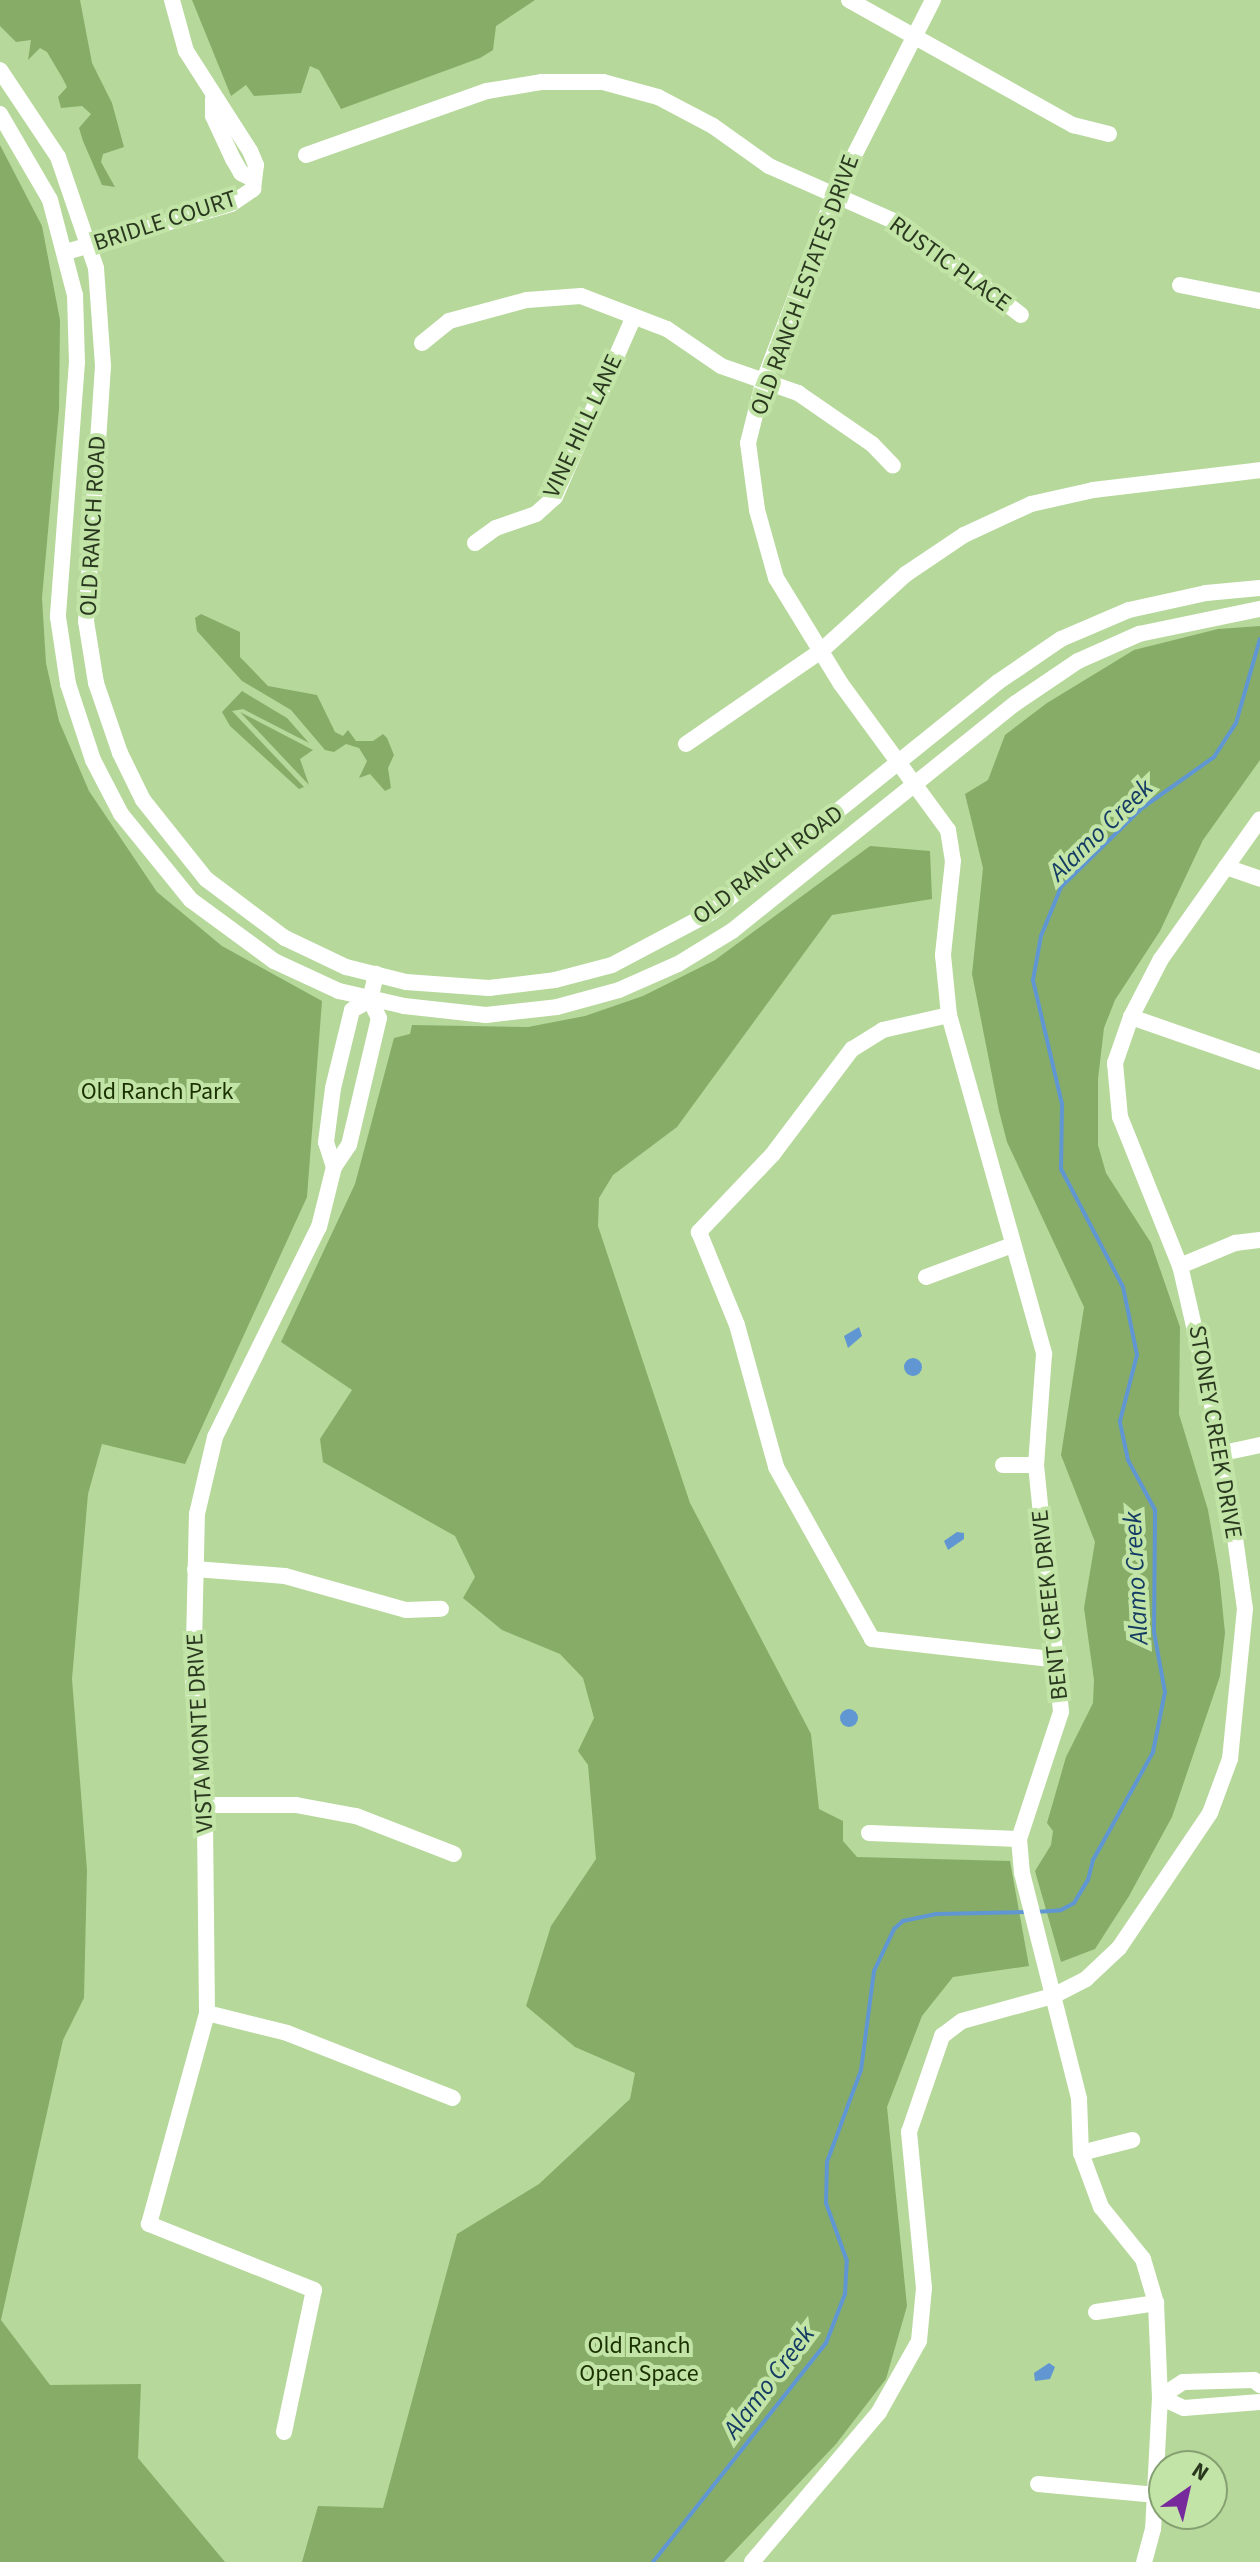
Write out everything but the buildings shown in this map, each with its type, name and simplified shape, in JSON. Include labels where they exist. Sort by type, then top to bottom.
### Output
[{"type":"street","name":"BRIDLE COURT","points":[[66,252],[231,204],[249,194],[256,165],[233,117],[213,99],[186,51],[172,0]]},
{"type":"street","points":[[849,0],[1073,125],[1109,134]]},
{"type":"street","name":"OLD RANCH ESTATES DRIVE","points":[[916,782],[821,651],[776,578],[757,510],[748,443],[763,383],[835,193],[933,0]]},
{"type":"street","name":"OLD RANCH ROAD","points":[[0,70],[58,157],[90,245],[100,297],[103,366],[86,621],[96,683],[120,753],[143,800],[184,856],[240,909],[285,938],[346,967],[406,982],[489,988],[555,980],[612,965],[712,912],[998,682],[1061,639],[1129,610],[1206,593],[1260,588]]},
{"type":"street","name":"RUSTIC PLACE","points":[[306,155],[487,91],[542,82],[603,82],[658,97],[713,126],[769,166],[905,226],[1021,315]]},
{"type":"street","name":"OLD RANCH ROAD","points":[[0,114],[36,170],[66,252],[75,295],[77,362],[58,617],[68,684],[93,760],[121,814],[191,900],[274,961],[370,1000],[486,1015],[557,1007],[619,990],[678,964],[732,931],[916,782],[1078,661],[1139,634],[1260,609]]},
{"type":"street","points":[[1180,285],[1260,301]]},
{"type":"street","points":[[422,343],[449,321],[527,300],[581,296],[667,329],[721,366],[798,393],[872,444],[893,466]]},
{"type":"street","name":"VINE HILL LANE","points":[[475,543],[496,528],[536,514],[555,497],[634,316]]},
{"type":"street","points":[[686,744],[821,651],[906,574],[964,535],[1031,504],[1093,490],[1260,470]]},
{"type":"street","name":"BENT CREEK DRIVE","points":[[916,782],[948,830],[953,861],[943,955],[949,1015],[1010,1246],[1044,1354],[1036,1465],[1060,1660],[1061,1712],[1019,1839],[1022,1873],[1079,2099],[1081,2153],[1101,2207],[1143,2259],[1156,2303],[1160,2397],[1158,2450]]},
{"type":"street","name":"STONEY CREEK DRIVE","points":[[752,2562],[879,2412],[919,2341],[924,2288],[909,2132],[942,2036],[962,2021],[1053,1996],[1086,1979],[1119,1948],[1210,1813],[1221,1787],[1237,1711],[1245,1609],[1223,1453],[1180,1266],[1120,1117],[1115,1063],[1131,1017],[1161,959],[1260,819]]},
{"type":"street","points":[[1226,867],[1260,879]]},
{"type":"street","name":"VISTA MONTE DRIVE","points":[[284,2432],[314,2290],[149,2224],[207,2013],[205,1805],[193,1688],[197,1514],[215,1437],[319,1227],[334,1167],[349,1145],[379,1018],[370,1000],[376,974]]},
{"type":"street","name":"VISTA MONTE DRIVE","points":[[334,1167],[326,1142],[333,1088],[352,1010],[370,1000]]},
{"type":"street","points":[[949,1015],[883,1030],[852,1049],[773,1154],[699,1232],[737,1325],[776,1467],[872,1639],[1060,1660]]},
{"type":"street","points":[[1131,1017],[1260,1062]]},
{"type":"street","points":[[1180,1266],[1235,1243],[1260,1240]]},
{"type":"street","points":[[926,1277],[1010,1246]]},
{"type":"street","points":[[1223,1453],[1260,1445]]},
{"type":"street","points":[[1003,1465],[1036,1465]]},
{"type":"street","points":[[195,1569],[285,1576],[406,1610],[441,1609]]},
{"type":"street","points":[[205,1805],[296,1805],[356,1816],[454,1854]]},
{"type":"street","points":[[869,1833],[1019,1839]]},
{"type":"street","points":[[207,2013],[287,2033],[453,2098]]},
{"type":"street","points":[[1081,2153],[1132,2140]]},
{"type":"street","points":[[1096,2312],[1156,2303]]},
{"type":"street","points":[[1160,2397],[1183,2382],[1254,2380],[1260,2385]]},
{"type":"street","points":[[1160,2397],[1184,2408],[1260,2402]]},
{"type":"street","points":[[1038,2484],[1148,2494]]},
{"type":"street","name":"BENT CREEK DRIVE","points":[[1144,2562],[1150,2530]]},
{"type":"green space","points":[[0,0],[80,0],[92,63],[112,103],[124,147],[103,154],[101,162],[115,187],[102,185],[83,141],[79,128],[91,114],[82,106],[61,108],[58,97],[67,87],[63,79],[47,52],[40,48],[28,60],[31,40],[16,42],[0,26]]},
{"type":"green space","points":[[192,0],[535,0],[496,26],[493,50],[480,58],[341,109],[319,70],[310,66],[301,93],[254,96],[246,85],[231,96]]},
{"type":"green space","name":"Old Ranch Park","points":[[0,145],[42,226],[60,320],[59,409],[42,598],[46,663],[59,721],[89,791],[157,892],[222,946],[322,1001],[307,1197],[185,1464],[102,1444],[88,1494],[72,1679],[87,1870],[84,1998],[63,2040],[1,2320],[50,2385],[141,2384],[138,2458],[225,2562],[0,2562]]},
{"type":"green space","points":[[201,614],[240,632],[240,657],[268,686],[317,695],[335,732],[343,736],[348,730],[356,741],[373,741],[383,734],[394,755],[388,768],[391,788],[385,791],[370,774],[359,778],[367,761],[359,748],[346,744],[334,752],[325,750],[291,710],[242,681],[197,631],[195,618]]},
{"type":"green space","points":[[1260,626],[1260,760],[1203,840],[1160,931],[1115,1000],[1104,1028],[1098,1079],[1098,1145],[1106,1173],[1151,1243],[1180,1327],[1179,1414],[1208,1510],[1219,1573],[1225,1633],[1220,1676],[1172,1817],[1129,1896],[1095,1949],[1061,1962],[1035,1871],[1051,1845],[1053,1831],[1047,1823],[1066,1757],[1093,1703],[1094,1680],[1084,1608],[1095,1542],[1061,1455],[1084,1307],[1007,1142],[999,1111],[972,974],[983,868],[965,794],[988,780],[1005,735],[1047,703],[1134,650],[1218,629]]},
{"type":"green space","points":[[242,691],[287,718],[309,743],[243,709],[232,711],[304,787],[299,789],[230,726],[222,712]]},
{"type":"green space","points":[[240,712],[313,750],[300,759],[309,785]]},
{"type":"green space","name":"Old Ranch Open Space","points":[[870,846],[930,851],[932,899],[832,915],[677,1127],[613,1175],[599,1198],[598,1226],[690,1503],[811,1734],[819,1809],[843,1821],[843,1841],[857,1857],[1010,1861],[1029,1966],[953,1977],[922,2016],[887,2107],[907,2306],[886,2379],[836,2444],[724,2562],[302,2562],[318,2506],[383,2508],[457,2234],[539,2184],[630,2099],[635,2073],[575,2047],[526,2006],[551,1926],[596,1859],[588,1765],[578,1751],[594,1718],[583,1678],[560,1654],[502,1630],[463,1598],[475,1577],[455,1536],[323,1462],[320,1439],[352,1390],[281,1342],[355,1184],[394,1038],[410,1034],[412,1025],[528,1027],[585,1016],[643,996],[715,960]]},
{"type":"water","points":[[859,1327],[862,1336],[848,1348],[844,1336]]},
{"type":"water","points":[[913,1358],[922,1367],[913,1376],[904,1367]]},
{"type":"water","points":[[957,1532],[964,1533],[964,1539],[948,1550],[944,1541]]},
{"type":"water","points":[[849,1709],[858,1718],[849,1727],[840,1718]]},
{"type":"water","points":[[1049,2363],[1055,2367],[1050,2379],[1035,2381],[1034,2373]]},
{"type":"waterway","name":"Alamo Creek","points":[[1035,1912],[1061,1910],[1074,1903],[1088,1880],[1093,1860],[1153,1752],[1165,1692],[1154,1632],[1155,1510],[1128,1460],[1120,1421],[1137,1355],[1123,1287],[1061,1169],[1062,1104],[1033,980],[1041,936],[1061,887],[1142,808],[1214,757],[1236,723],[1260,639]]},
{"type":"waterway","name":"Alamo Creek","points":[[653,2562],[826,2343],[845,2294],[847,2261],[826,2203],[827,2162],[861,2070],[874,1971],[894,1929],[903,1921],[936,1914],[1026,1912]]}]
